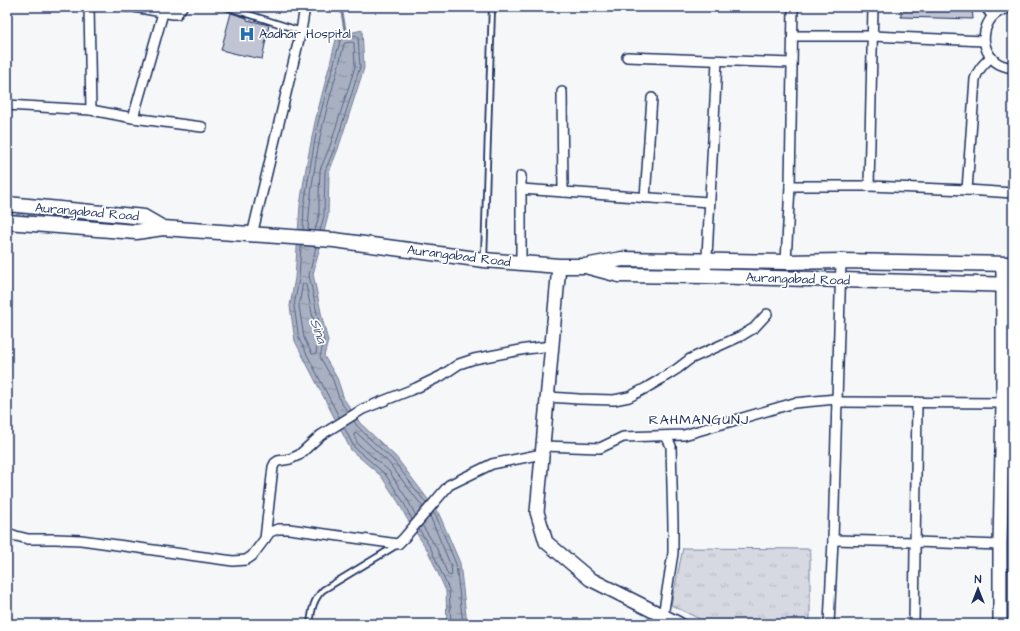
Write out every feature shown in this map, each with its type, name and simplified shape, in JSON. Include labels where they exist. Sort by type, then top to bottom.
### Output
[{"type":"main road","name":"Aurangabad Road","points":[[7,204],[144,217],[163,228]]},
{"type":"main road","name":"Aurangabad Road","points":[[7,222],[136,232],[163,228],[334,240],[484,260],[559,266],[585,266],[622,259],[1008,264]]},
{"type":"main road","name":"Aurangabad Road","points":[[585,266],[619,275],[706,276],[1008,286]]},
{"type":"street","points":[[89,7],[91,110]]},
{"type":"street","points":[[125,7],[134,7],[173,14],[177,14],[182,7]]},
{"type":"street","points":[[258,235],[305,7]]},
{"type":"street","points":[[786,262],[790,186],[793,7]]},
{"type":"street","points":[[869,186],[873,7]]},
{"type":"street","points":[[1013,8],[1008,8],[999,12],[991,18],[986,27],[984,36],[984,46],[989,55],[996,62],[1013,68]]},
{"type":"street","points":[[133,118],[163,13]]},
{"type":"street","points":[[793,36],[872,36],[984,41]]},
{"type":"street","points":[[627,57],[792,63]]},
{"type":"street","points":[[967,190],[975,79],[978,71],[991,57]]},
{"type":"street","points":[[706,276],[717,61]]},
{"type":"street","points":[[562,92],[562,192]]},
{"type":"street","points":[[644,198],[652,98]]},
{"type":"street","points":[[7,105],[91,110],[133,118],[202,127]]},
{"type":"street","points":[[521,176],[521,263]]},
{"type":"street","points":[[790,186],[869,186],[967,190],[1013,194]]},
{"type":"street","points":[[521,189],[709,202]]},
{"type":"street","points":[[829,624],[833,540],[841,261]]},
{"type":"street","points":[[1000,624],[1003,403],[1008,264]]},
{"type":"street","points":[[559,266],[537,512],[546,542],[590,579],[679,624]]},
{"type":"street","points":[[548,397],[614,400],[629,397],[661,379],[690,359],[741,336],[754,328],[767,314]]},
{"type":"street","points":[[265,539],[273,467],[275,463],[299,455],[321,435],[363,409],[416,388],[441,376],[460,364],[474,359],[526,348],[552,346]]},
{"type":"street","points":[[7,533],[28,539],[81,540],[233,561],[246,560],[252,556],[270,532],[278,529],[368,539],[401,541],[449,486],[492,464],[543,450],[600,448],[623,437],[684,435],[794,403],[836,401],[1003,403]]},
{"type":"street","points":[[914,624],[917,402]]},
{"type":"street","points":[[663,616],[673,553],[671,446],[666,436]]},
{"type":"street","points":[[833,540],[1000,545]]},
{"type":"lane","points":[[226,7],[301,31]]},
{"type":"lane","points":[[484,260],[492,7]]},
{"type":"lane","points":[[983,7],[991,18]]},
{"type":"lane","points":[[310,624],[311,614],[317,596],[401,541]]},
{"type":"green space","points":[[683,548],[810,549],[810,624],[710,624],[671,605]]},
{"type":"water","points":[[362,30],[364,68],[329,172],[328,216],[313,274],[328,341],[324,356],[337,378],[344,399],[360,423],[396,457],[439,514],[460,563],[467,624],[447,624],[446,591],[428,551],[381,476],[351,450],[295,341],[290,306],[295,278],[300,205],[315,122],[337,36]]},
{"type":"building","points":[[901,7],[972,7],[973,19],[901,17]]},
{"type":"building","points":[[231,13],[247,18],[247,20],[269,25],[262,59],[221,50]]},
{"type":"waterway","name":"Sina","points":[[341,7],[345,30],[343,38]]},
{"type":"place","name":"Aadhar Hospital","points":[[247,34]]},
{"type":"district","name":"RAHMANGUNJ","points":[[699,420]]}]
